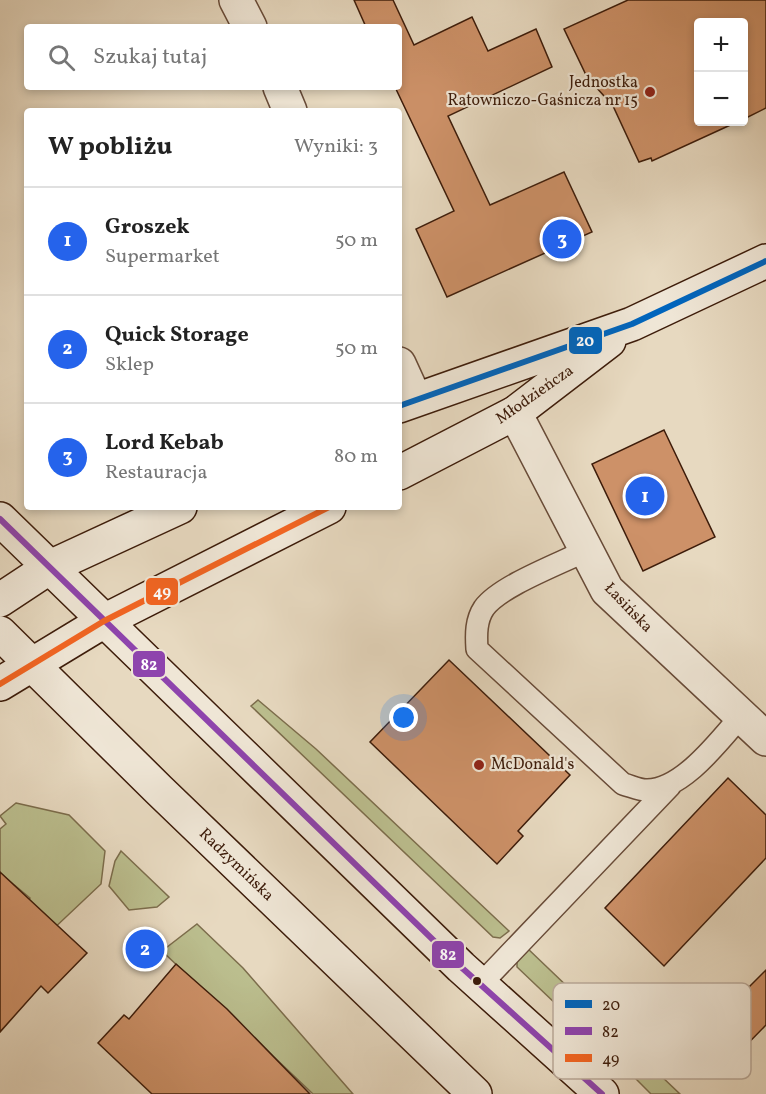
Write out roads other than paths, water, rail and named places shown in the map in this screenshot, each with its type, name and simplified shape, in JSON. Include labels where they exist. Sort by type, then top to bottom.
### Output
[{"type":"main road","points":[[236,0],[248,24]]},
{"type":"main road","points":[[281,90],[289,108]]},
{"type":"main road","name":"Młodzieńcza","points":[[407,402],[632,324],[766,261]]},
{"type":"main road","name":"Młodzieńcza","points":[[402,471],[515,413],[632,324]]},
{"type":"main road","points":[[402,378],[407,402]]},
{"type":"main road","name":"Łasińska","points":[[515,413],[607,590],[766,739]]},
{"type":"main road","points":[[0,600],[50,567],[174,510]]},
{"type":"main road","points":[[0,684],[104,621],[323,510]]},
{"type":"main road","points":[[0,519],[480,985],[553,1050]]},
{"type":"main road","name":"Radzymińska","points":[[0,633],[159,790],[475,1094]]},
{"type":"main road","points":[[585,1079],[602,1094]]},
{"type":"lane","points":[[585,551],[498,594],[484,609],[476,628],[477,649],[623,784],[648,790],[675,781]]},
{"type":"lane","points":[[480,985],[675,781],[702,762],[741,716]]},
{"type":"place","name":"Jednostka Ratowniczo-Gaśnicza nr 15","points":[[650,92]]},
{"type":"place","name":"Lord Kebab","points":[[562,239]]},
{"type":"place","name":"Groszek","points":[[645,496]]},
{"type":"place","name":"McDonald's","points":[[479,765]]},
{"type":"place","name":"Quick Storage","points":[[145,949]]}]
